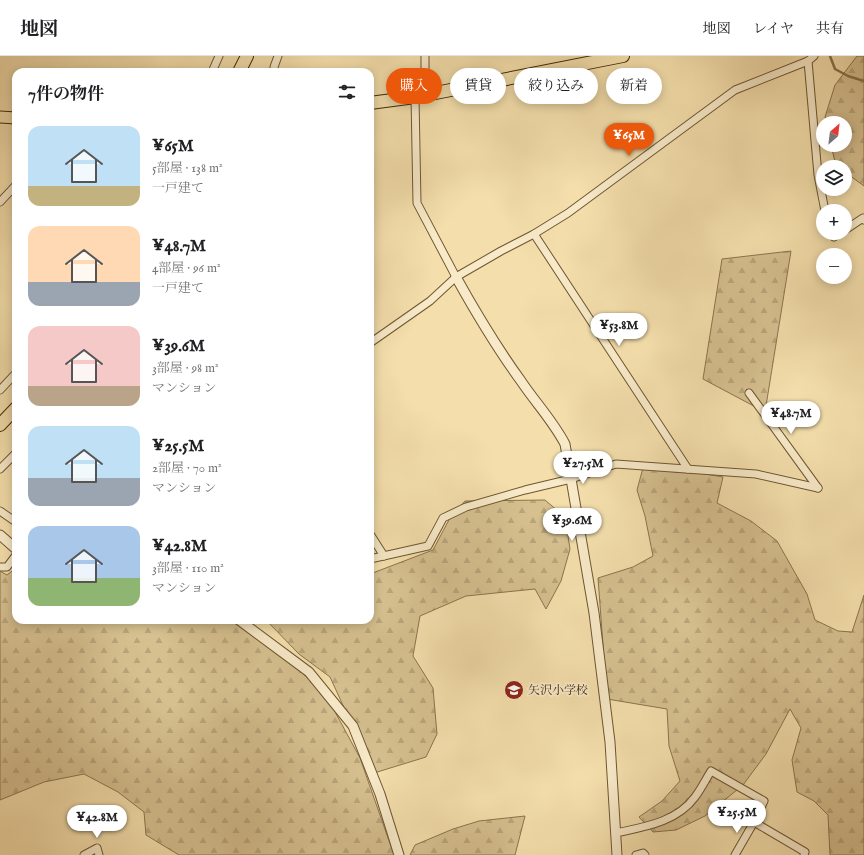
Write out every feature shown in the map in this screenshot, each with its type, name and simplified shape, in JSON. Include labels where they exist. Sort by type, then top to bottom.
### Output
[{"type":"highway","points":[[241,68],[247,56]]},
{"type":"highway","points":[[442,92],[623,56]]},
{"type":"highway","points":[[374,102],[386,101]]},
{"type":"highway","points":[[0,425],[12,412]]},
{"type":"main road","points":[[0,117],[12,118]]},
{"type":"street","points":[[214,68],[219,56]]},
{"type":"street","points":[[274,68],[278,56]]},
{"type":"street","points":[[424,68],[425,56]]},
{"type":"street","points":[[374,340],[430,301],[456,277],[534,234],[568,213],[735,90],[811,58],[818,175],[823,204]]},
{"type":"street","points":[[420,104],[417,203],[484,326],[521,382],[559,431],[565,444],[594,613],[608,727],[616,833],[616,855]]},
{"type":"street","points":[[0,202],[12,189]]},
{"type":"street","points":[[852,225],[863,218],[864,220]]},
{"type":"street","points":[[534,234],[688,469]]},
{"type":"street","points":[[0,390],[12,377]]},
{"type":"street","points":[[374,557],[428,546],[443,518],[466,507],[525,490],[571,479],[616,464],[756,474],[818,488],[749,393]]},
{"type":"street","points":[[0,469],[12,457]]},
{"type":"street","points":[[0,511],[12,519]]},
{"type":"street","points":[[0,535],[12,546]]},
{"type":"street","points":[[374,540],[384,556]]},
{"type":"street","points":[[0,567],[7,567],[12,560]]},
{"type":"street","points":[[244,624],[309,672],[353,726],[380,794],[399,855]]},
{"type":"street","points":[[616,833],[649,826],[674,816],[686,807],[695,797],[711,770],[764,801],[735,855]]},
{"type":"street","points":[[754,822],[805,852],[804,855]]},
{"type":"street","points":[[84,855],[97,848],[99,855]]},
{"type":"street","points":[[636,855],[643,853],[646,855]]},
{"type":"green space","points":[[857,56],[864,56],[864,186],[852,177],[852,160],[835,160],[833,152],[852,152],[852,116],[825,116],[835,85]]},
{"type":"green space","points":[[791,251],[765,412],[703,379],[722,259]]},
{"type":"green space","points":[[644,464],[723,477],[717,503],[751,521],[777,541],[807,594],[815,620],[838,631],[852,632],[864,595],[864,855],[830,855],[828,815],[814,801],[797,792],[792,760],[801,728],[790,709],[766,754],[743,785],[705,816],[676,830],[653,832],[639,817],[662,801],[680,781],[669,746],[667,709],[607,699],[598,578],[633,567],[653,556],[645,516],[637,490]]},
{"type":"green space","points":[[545,500],[565,517],[570,549],[561,581],[546,609],[535,589],[466,596],[420,616],[413,656],[433,688],[437,734],[426,757],[374,773],[330,677],[299,654],[270,624],[374,624],[374,572],[433,550],[451,516],[465,501]]},
{"type":"green space","points":[[0,571],[7,575],[12,571],[12,624],[252,624],[327,697],[360,758],[394,855],[179,855],[146,835],[144,812],[118,792],[84,774],[44,782],[0,800]]},
{"type":"green space","points":[[525,816],[515,855],[410,855],[415,845],[453,829],[479,821]]},
{"type":"waterway","points":[[830,56],[835,69],[848,76],[864,81]]},
{"type":"place","name":"矢沢小学校","points":[[514,690]]}]
